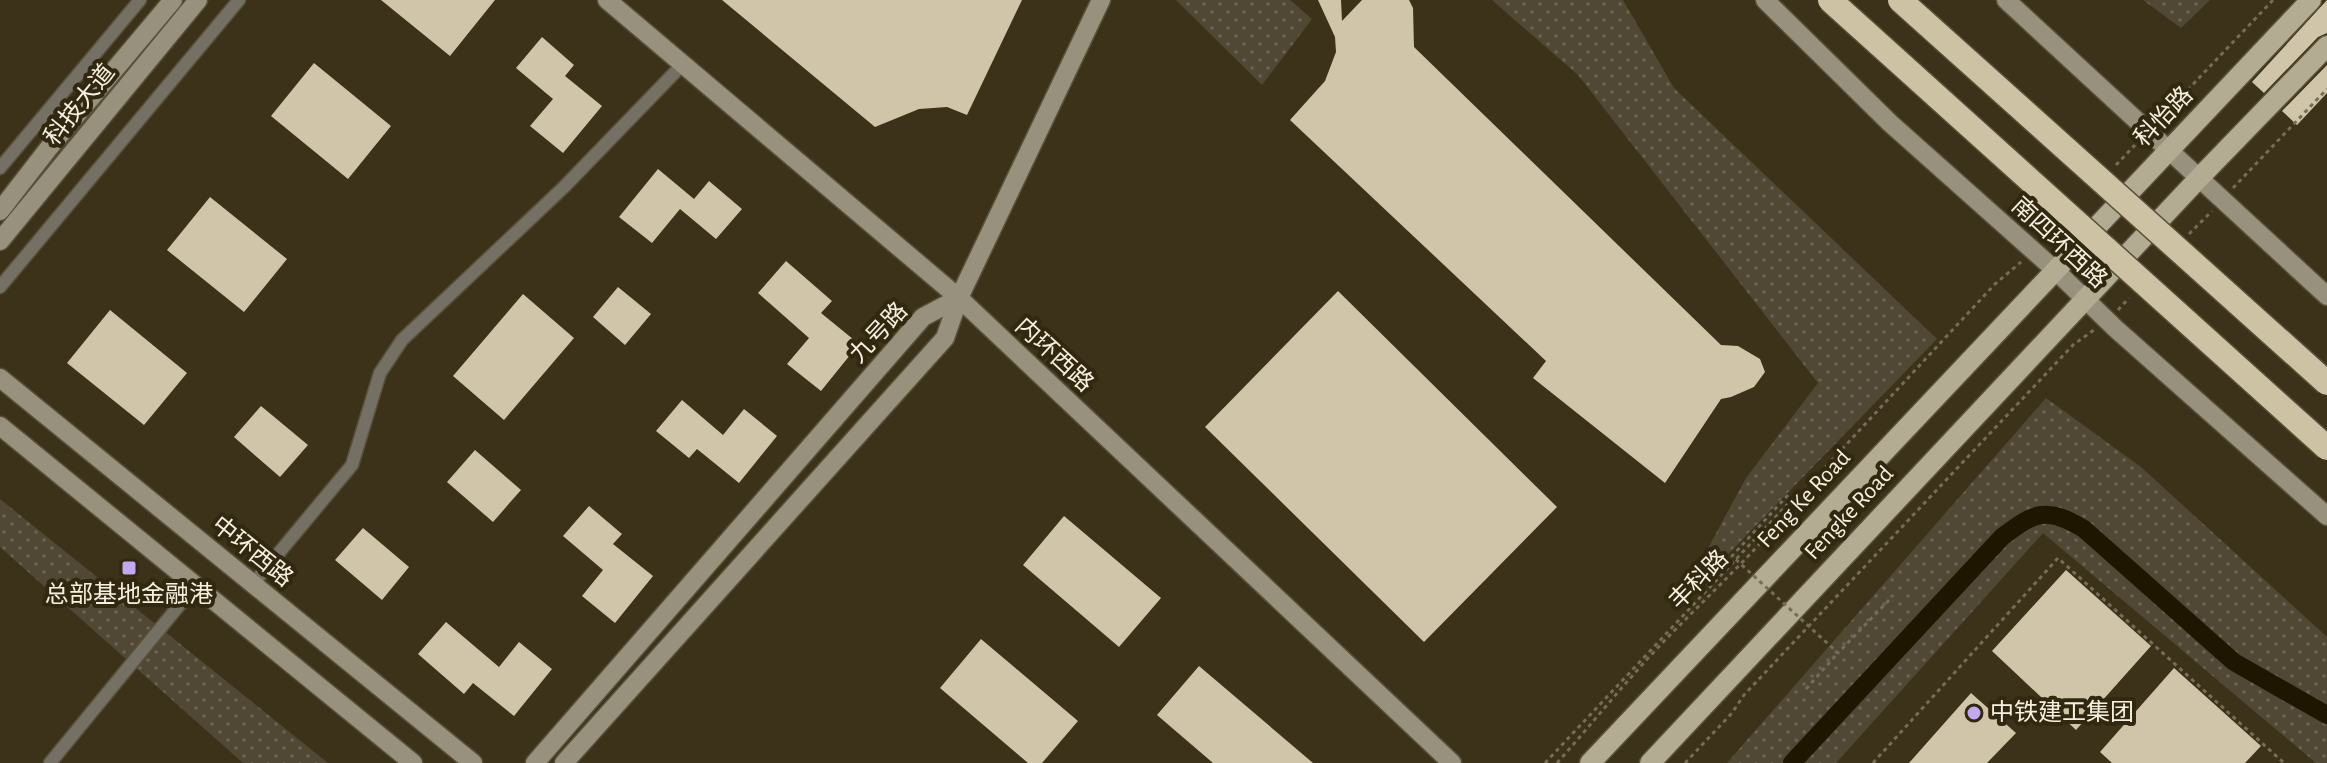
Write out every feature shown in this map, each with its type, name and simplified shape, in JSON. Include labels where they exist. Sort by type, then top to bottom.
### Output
[{"type":"highway","points":[[1830,0],[2327,448]]},
{"type":"highway","points":[[1900,0],[2327,383]]},
{"type":"main road","name":"科怡路","points":[[2055,270],[2311,0]]},
{"type":"main road","points":[[2085,299],[2327,46]]},
{"type":"main road","name":"Feng Ke Road","points":[[1590,763],[2055,270]]},
{"type":"main road","name":"Fengke Road","points":[[1650,763],[2085,299]]},
{"type":"street","points":[[0,168],[140,0]]},
{"type":"street","name":"科技大道","points":[[0,211],[173,0]]},
{"type":"street","name":"科技大道","points":[[0,241],[198,0]]},
{"type":"street","points":[[0,287],[239,0]]},
{"type":"street","name":"内环西路","points":[[607,0],[959,298],[1452,763]]},
{"type":"street","points":[[564,763],[945,338],[959,298],[1101,0]]},
{"type":"street","name":"南四环西路","points":[[1765,0],[1890,123],[2327,516]]},
{"type":"street","points":[[2006,0],[2327,296]]},
{"type":"street","points":[[253,584],[352,465],[380,373],[402,340],[564,187],[683,64]]},
{"type":"street","name":"九号路","points":[[535,763],[923,317],[959,298]]},
{"type":"street","name":"中环西路","points":[[0,378],[473,763]]},
{"type":"street","points":[[0,426],[413,763]]},
{"type":"street","points":[[50,763],[195,586]]},
{"type":"path","name":"丰科路","points":[[1557,763],[1679,626],[1777,526],[1806,488],[1984,296],[2034,251]]},
{"type":"path","points":[[1685,763],[1774,662],[2073,345],[2108,321]]},
{"type":"path","points":[[1545,763],[1796,494],[1791,492],[1788,495],[1701,590],[1703,593]]},
{"type":"path","points":[[1732,556],[1838,653]]},
{"type":"path","points":[[1873,763],[2058,558],[2284,763]]},
{"type":"path","points":[[1806,689],[1892,597]]},
{"type":"shaded area","points":[[1176,0],[1290,0],[1312,19],[1262,85]]},
{"type":"shaded area","points":[[1492,0],[1623,0],[1674,88],[1937,339],[1675,609],[1746,478],[1818,383],[1578,75]]},
{"type":"shaded area","points":[[2143,0],[2210,0],[2181,28]]},
{"type":"shaded area","points":[[2046,398],[2141,467],[2327,637],[2327,763],[2316,763],[2043,533],[1836,763],[1727,763]]},
{"type":"shaded area","points":[[0,499],[328,763],[243,763],[0,547]]},
{"type":"building","points":[[381,0],[495,0],[450,56]]},
{"type":"building","points":[[722,0],[1022,0],[967,115],[947,107],[919,109],[875,127]]},
{"type":"building","points":[[1318,0],[1341,0],[1342,21],[1362,0],[1409,0],[1413,8],[1414,47],[1721,345],[1738,346],[1760,359],[1765,372],[1754,387],[1721,399],[1665,483],[1533,378],[1546,361],[1290,120],[1325,81],[1336,52],[1335,37]]},
{"type":"building","points":[[2327,0],[2327,33],[2318,37],[2264,93],[2252,82]]},
{"type":"building","points":[[542,37],[574,65],[565,76],[602,106],[563,153],[530,126],[553,99],[516,68]]},
{"type":"building","points":[[314,63],[391,126],[348,179],[271,116]]},
{"type":"building","points":[[2327,65],[2327,93],[2297,125],[2282,111]]},
{"type":"building","points":[[658,169],[694,199],[709,181],[742,209],[716,239],[680,209],[652,243],[619,217]]},
{"type":"building","points":[[210,197],[287,259],[244,312],[167,250]]},
{"type":"building","points":[[786,261],[832,301],[821,313],[859,344],[821,391],[787,364],[809,338],[758,293]]},
{"type":"building","points":[[618,287],[651,314],[625,345],[593,317]]},
{"type":"building","points":[[1338,291],[1557,507],[1424,642],[1205,427]]},
{"type":"building","points":[[523,294],[574,338],[504,420],[453,376]]},
{"type":"building","points":[[110,310],[187,373],[144,425],[67,363]]},
{"type":"building","points":[[682,400],[723,435],[744,409],[777,436],[739,483],[697,449],[689,458],[656,431]]},
{"type":"building","points":[[261,406],[308,445],[280,477],[234,437]]},
{"type":"building","points":[[475,450],[521,490],[493,522],[447,482]]},
{"type":"building","points":[[589,506],[622,534],[613,544],[653,576],[615,623],[582,596],[603,570],[563,536]]},
{"type":"building","points":[[1064,516],[1161,598],[1119,647],[1023,565]]},
{"type":"building","points":[[363,528],[409,567],[382,600],[335,560]]},
{"type":"building","points":[[2066,570],[2151,646],[2076,730],[1992,651]]},
{"type":"building","points":[[446,622],[499,667],[519,642],[552,669],[514,716],[473,683],[464,694],[418,654]]},
{"type":"building","points":[[981,639],[1078,721],[1042,763],[1028,763],[940,688]]},
{"type":"building","points":[[1199,666],[1313,763],[1213,763],[1157,715]]},
{"type":"building","points":[[2174,668],[2261,746],[2245,763],[2112,763],[2100,752]]},
{"type":"building","name":"中铁建工集团","points":[[1971,693],[2016,733],[1987,763],[1909,763]]},
{"type":"waterway","points":[[1792,763],[2002,537],[2023,522],[2041,515],[2060,517],[2084,529],[2234,662],[2327,715]]},
{"type":"place","name":"总部基地金融港","points":[[129,568]]},
{"type":"place","name":"中铁建工集团","points":[[1974,713]]}]
